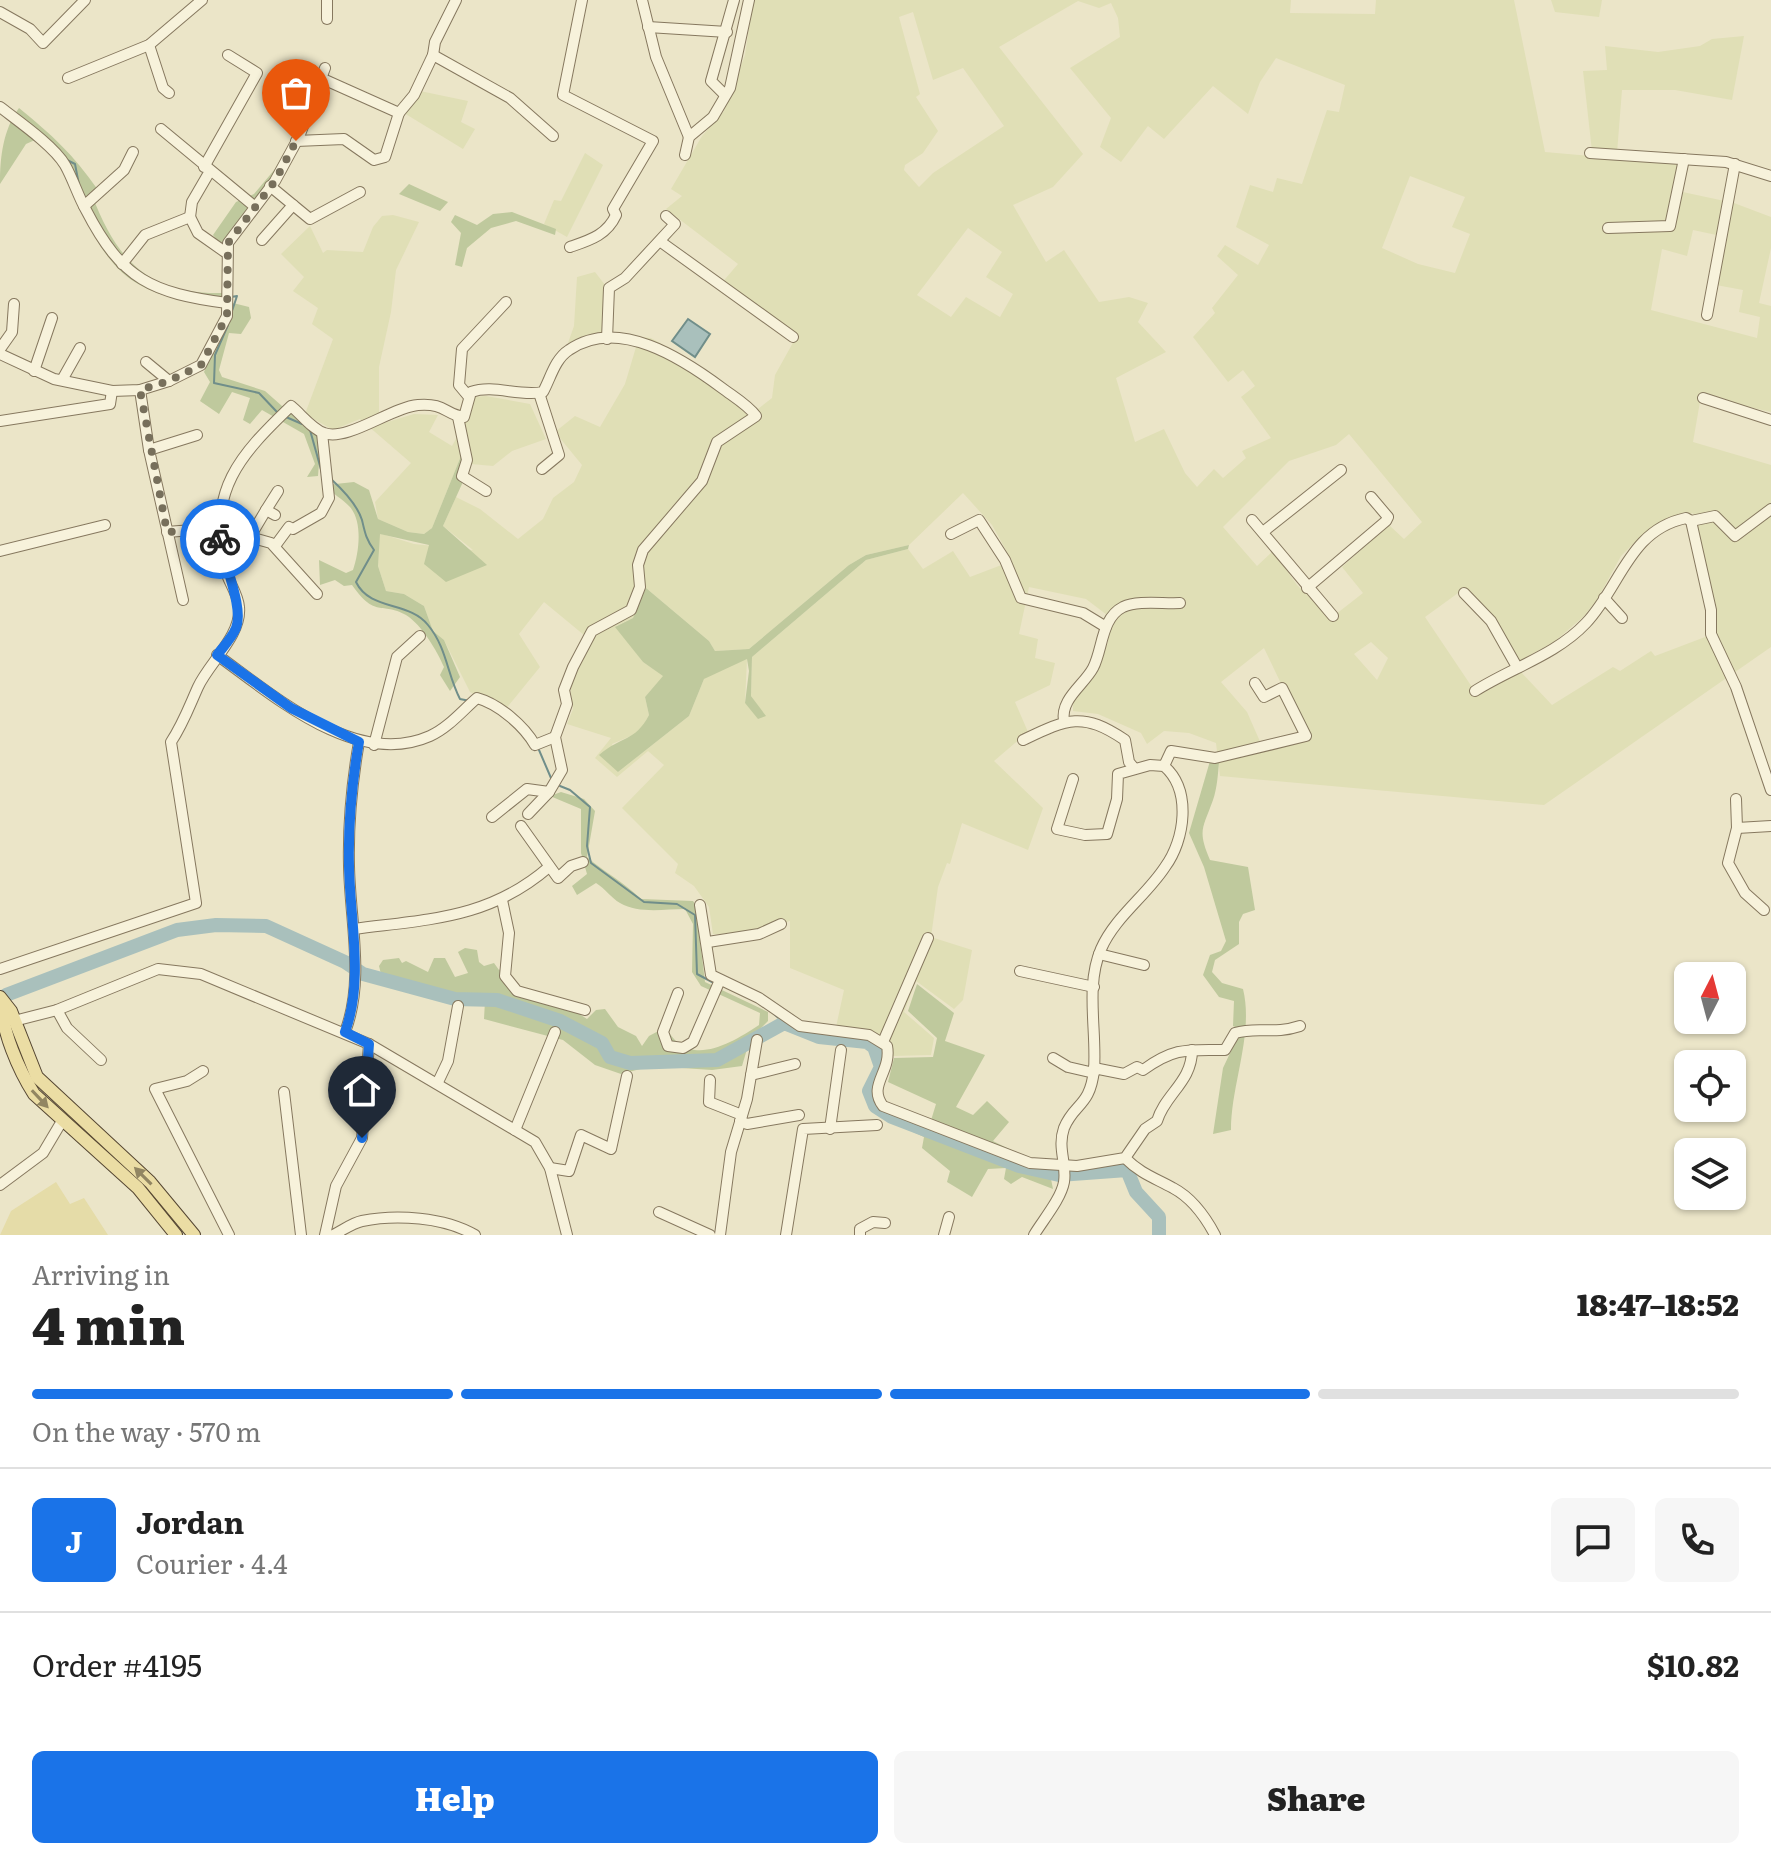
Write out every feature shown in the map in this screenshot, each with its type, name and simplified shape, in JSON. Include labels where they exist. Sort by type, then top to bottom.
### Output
[{"type":"main road","points":[[2,1000],[37,1077],[150,1182],[194,1235]]},
{"type":"main road","points":[[2,1000],[1,1015],[25,1080],[62,1121],[138,1188],[176,1235]]},
{"type":"street","points":[[0,12],[30,29],[43,43],[85,0]]},
{"type":"street","points":[[68,78],[149,45],[181,22],[202,0]]},
{"type":"street","points":[[327,0],[327,19]]},
{"type":"street","points":[[296,141],[344,139],[374,160],[385,157],[399,113],[414,95],[456,0]]},
{"type":"street","points":[[570,247],[600,236],[612,223],[616,215],[613,209],[653,141],[563,95],[582,0]]},
{"type":"street","points":[[641,0],[689,137],[685,155]]},
{"type":"street","points":[[725,95],[711,81],[734,0]]},
{"type":"street","points":[[689,137],[713,117],[725,95],[741,48],[749,0]]},
{"type":"street","points":[[648,27],[727,32]]},
{"type":"street","points":[[149,45],[163,88],[169,93]]},
{"type":"street","points":[[225,252],[198,233],[190,217],[192,202],[207,169],[257,73],[228,55]]},
{"type":"street","points":[[433,55],[510,98],[553,136]]},
{"type":"street","points":[[14,304],[12,332],[0,352],[34,371],[112,391],[140,390],[169,381],[201,365],[227,316],[225,252],[296,141],[324,73],[399,113]]},
{"type":"street","points":[[0,107],[64,163],[84,206],[122,264],[142,282],[167,292],[227,303]]},
{"type":"street","points":[[161,129],[254,206]]},
{"type":"street","points":[[84,206],[124,170],[133,152]]},
{"type":"street","points":[[1590,153],[1735,164],[1771,176]]},
{"type":"street","points":[[1608,228],[1670,226],[1684,159]]},
{"type":"street","points":[[1707,315],[1735,164]]},
{"type":"street","points":[[270,186],[310,219],[360,192]]},
{"type":"street","points":[[262,240],[293,205]]},
{"type":"street","points":[[607,339],[609,288],[661,242],[675,224],[666,216]]},
{"type":"street","points":[[122,264],[145,235],[190,217]]},
{"type":"street","points":[[661,242],[793,337]]},
{"type":"street","points":[[469,397],[459,385],[462,349],[506,302]]},
{"type":"street","points":[[34,371],[52,318]]},
{"type":"street","points":[[322,433],[349,431],[416,405],[442,405],[458,417],[464,417],[471,392],[480,389],[517,395],[539,393],[551,378],[560,357],[583,342],[607,339],[622,339],[663,350],[700,372],[756,416],[717,442],[702,481],[643,550],[638,565],[640,587],[631,610],[592,631],[584,641],[564,690],[567,704],[555,737],[562,770],[549,792],[528,814]]},
{"type":"street","points":[[62,380],[80,348]]},
{"type":"street","points":[[146,362],[169,381]]},
{"type":"street","points":[[140,390],[149,450],[183,600]]},
{"type":"street","points":[[0,421],[110,404],[112,391]]},
{"type":"street","points":[[539,393],[559,455],[542,469]]},
{"type":"street","points":[[1703,398],[1771,420]]},
{"type":"street","points":[[0,969],[196,903],[171,742],[188,717],[199,686],[237,627],[240,608],[225,570],[218,528],[228,478],[255,441],[291,406],[322,433],[329,498],[321,513],[293,529],[289,527],[275,546]]},
{"type":"street","points":[[458,417],[467,460],[462,476],[486,491]]},
{"type":"street","points":[[149,450],[197,435]]},
{"type":"street","points":[[1263,532],[1341,470]]},
{"type":"street","points":[[250,537],[271,513],[278,491]]},
{"type":"street","points":[[1307,588],[1386,521],[1388,517],[1371,497]]},
{"type":"street","points":[[1475,691],[1563,642],[1586,623],[1631,553],[1646,538],[1683,519],[1691,521],[1715,516],[1735,536],[1771,509]]},
{"type":"street","points":[[951,534],[979,520],[1005,560],[1021,598],[1083,613],[1106,627]]},
{"type":"street","points":[[1252,520],[1333,616]]},
{"type":"street","points":[[1691,521],[1711,610],[1711,634],[1736,687],[1771,790]]},
{"type":"street","points":[[0,551],[105,525]]},
{"type":"street","points":[[167,532],[218,528],[275,546],[317,594]]},
{"type":"street","points":[[1464,593],[1491,621],[1517,667]]},
{"type":"street","points":[[1604,598],[1622,618]]},
{"type":"street","points":[[1064,721],[1065,705],[1092,669],[1106,627],[1125,606],[1180,603]]},
{"type":"street","points":[[374,745],[397,657],[420,636]]},
{"type":"street","points":[[217,655],[291,708],[359,742],[374,745],[430,736],[477,698],[491,702],[530,736],[535,745],[555,737]]},
{"type":"street","points":[[1164,766],[1171,751],[1178,749],[1215,758],[1306,736],[1282,688],[1264,697],[1255,683]]},
{"type":"street","points":[[1023,740],[1064,721],[1103,725],[1125,740],[1129,762],[1134,768]]},
{"type":"street","points":[[345,1032],[352,1012],[354,929],[349,866],[359,742]]},
{"type":"street","points":[[1034,1235],[1064,1184],[1059,1154],[1065,1128],[1087,1101],[1094,1070],[1094,987],[1099,954],[1108,934],[1166,867],[1174,850],[1184,803],[1171,772],[1164,766],[1134,768],[1118,774],[1117,799],[1107,834],[1085,835],[1057,829],[1073,779]]},
{"type":"street","points":[[492,817],[527,789],[549,792]]},
{"type":"street","points":[[1736,799],[1737,828],[1728,863],[1745,893],[1764,910]]},
{"type":"street","points":[[521,826],[558,878],[571,866],[583,862]]},
{"type":"street","points":[[1737,828],[1771,826]]},
{"type":"street","points":[[354,929],[436,918],[502,900],[521,890],[549,867]]},
{"type":"street","points":[[502,900],[509,933],[505,976],[517,991],[585,1010]]},
{"type":"street","points":[[700,905],[711,975],[759,998],[800,1026],[869,1035],[883,1042],[887,1046],[888,1065],[875,1086],[875,1096],[883,1106],[1030,1163],[1054,1167],[1077,1166],[1125,1158],[1145,1129],[1157,1121],[1162,1107],[1181,1087],[1192,1061],[1192,1050]]},
{"type":"street","points":[[708,942],[759,934],[781,924]]},
{"type":"street","points":[[883,1042],[928,938]]},
{"type":"street","points":[[1099,954],[1144,965]]},
{"type":"street","points":[[14,1021],[57,1010],[158,969],[180,969],[201,974],[369,1044],[535,1142],[550,1168],[567,1235]]},
{"type":"street","points":[[1020,971],[1094,987]]},
{"type":"street","points":[[678,993],[663,1039],[668,1046],[683,1048],[693,1042],[720,980]]},
{"type":"street","points":[[438,1082],[448,1061],[458,1006]]},
{"type":"street","points":[[57,1010],[67,1028],[101,1060]]},
{"type":"street","points":[[1053,1058],[1068,1067],[1124,1074],[1137,1067],[1143,1070],[1163,1055],[1181,1048],[1225,1050],[1235,1033],[1249,1029],[1279,1033],[1300,1026]]},
{"type":"street","points":[[515,1130],[555,1032]]},
{"type":"street","points":[[720,1235],[731,1152],[757,1040]]},
{"type":"street","points":[[325,1235],[336,1186],[362,1138],[369,1044]]},
{"type":"street","points":[[830,1129],[841,1050]]},
{"type":"street","points":[[751,1075],[795,1064]]},
{"type":"street","points":[[203,1071],[187,1081],[155,1089],[229,1235]]},
{"type":"street","points":[[550,1168],[569,1171],[581,1135],[611,1149],[627,1076]]},
{"type":"street","points":[[710,1080],[709,1102],[747,1124],[799,1115]]},
{"type":"street","points":[[284,1092],[301,1235]]},
{"type":"street","points":[[0,1185],[43,1153],[62,1121]]},
{"type":"street","points":[[786,1235],[803,1129],[877,1125]]},
{"type":"street","points":[[1125,1158],[1142,1175],[1174,1188],[1189,1200],[1215,1235]]},
{"type":"street","points":[[659,1212],[710,1235]]},
{"type":"street","points":[[944,1235],[949,1217]]},
{"type":"street","points":[[333,1235],[360,1222],[413,1219],[428,1220],[475,1235]]},
{"type":"street","points":[[860,1235],[860,1229],[873,1222],[885,1223]]},
{"type":"green space","points":[[753,0],[1291,0],[1290,13],[1375,14],[1376,0],[1514,0],[1545,152],[1682,164],[1678,191],[1734,203],[1771,217],[1771,248],[1759,303],[1771,306],[1771,412],[1701,396],[1693,442],[1771,465],[1771,647],[1544,805],[1220,776],[1216,743],[1189,733],[1164,731],[1147,744],[1141,733],[1098,714],[1073,711],[1073,700],[1097,669],[1108,642],[1107,615],[1086,599],[1029,587],[1019,634],[1038,639],[1035,658],[1055,663],[1050,685],[1015,702],[1028,732],[994,761],[1043,808],[1028,850],[962,823],[950,864],[947,863],[938,887],[931,937],[972,950],[963,1000],[954,1009],[916,981],[904,1012],[934,1038],[931,1055],[892,1056],[887,1043],[836,1027],[844,990],[790,968],[790,921],[739,935],[713,934],[709,907],[694,886],[675,873],[678,864],[622,808],[664,765],[648,751],[617,777],[595,758],[611,738],[567,724],[573,709],[570,686],[590,640],[544,602],[519,634],[540,667],[505,710],[470,692],[444,640],[433,631],[424,606],[404,594],[386,591],[378,566],[379,533],[414,544],[473,550],[443,526],[456,497],[480,509],[518,539],[543,519],[553,498],[574,482],[582,465],[555,432],[575,416],[600,427],[625,384],[639,337],[651,338],[705,369],[758,409],[772,398],[775,375],[795,339],[720,285],[738,264],[666,209],[682,196],[671,189],[702,136],[724,111],[745,55]],"holes":[[[1078,1],[1099,8],[1111,3],[1118,18],[1120,37],[1070,68],[1111,118],[1100,147],[1121,162],[1148,126],[1164,139],[1213,86],[1248,114],[1260,82],[1276,58],[1345,85],[1339,112],[1327,110],[1302,184],[1277,178],[1273,192],[1250,185],[1236,227],[1269,245],[1258,265],[1225,245],[1217,256],[1238,275],[1212,308],[1215,313],[1193,337],[1228,382],[1243,370],[1255,386],[1241,397],[1271,438],[1242,451],[1246,458],[1223,478],[1214,469],[1197,487],[1185,473],[1164,429],[1135,442],[1116,378],[1166,352],[1138,322],[1148,303],[1129,297],[1099,302],[1064,250],[1046,262],[1013,205],[1053,187],[1083,154],[999,47]],[[913,12],[933,80],[963,68],[1004,126],[933,173],[919,187],[904,170],[905,165],[923,153],[938,131],[916,97],[920,94],[899,17]],[[1410,176],[1465,197],[1452,227],[1470,234],[1455,273],[1418,264],[1382,248]],[[968,228],[1002,252],[986,277],[1013,294],[1000,317],[966,297],[951,317],[917,295]],[[1693,230],[1726,237],[1716,285],[1743,290],[1739,312],[1760,317],[1757,338],[1651,310],[1662,249],[1687,256]],[[1349,434],[1422,522],[1404,539],[1389,525],[1342,567],[1363,593],[1331,618],[1297,585],[1273,551],[1257,566],[1223,527],[1289,461],[1336,445]],[[963,493],[992,525],[1012,561],[970,577],[953,551],[923,569],[908,549],[866,560],[752,657],[751,696],[765,716],[745,703],[747,659],[729,664],[704,679],[689,716],[618,772],[612,744],[640,732],[649,715],[645,697],[664,676],[643,662],[616,626],[633,618],[646,588],[709,641],[715,651],[749,649],[849,565],[866,555],[909,545]],[[1693,513],[1713,634],[1655,656],[1651,651],[1620,671],[1613,667],[1552,705],[1520,671],[1476,693],[1425,617],[1465,588],[1491,616],[1517,662],[1554,642],[1583,617],[1597,600],[1621,556],[1635,542],[1662,524]],[[1371,642],[1388,658],[1377,680],[1354,654]],[[1264,648],[1306,736],[1262,746],[1247,712],[1221,682]]]},
{"type":"green space","points":[[1551,0],[1602,0],[1599,17],[1555,12]]},
{"type":"green space","points":[[1744,36],[1732,100],[1675,90],[1622,90],[1617,153],[1592,151],[1583,71],[1607,70],[1605,46],[1658,52],[1700,46],[1712,39]]},
{"type":"green space","points":[[420,91],[468,101],[461,122],[475,129],[463,149],[404,113]]},
{"type":"green space","points":[[19,108],[62,146],[98,190],[92,195],[102,218],[125,256],[139,270],[175,288],[224,293],[223,308],[159,294],[127,276],[115,265],[95,236],[81,203],[74,172],[37,139],[26,144],[0,184],[4,144],[9,125]]},
{"type":"green space","points":[[290,142],[300,145],[286,173],[244,229],[230,232],[221,245],[213,235],[236,202],[254,194],[275,169]]},
{"type":"green space","points":[[585,153],[603,165],[567,237],[544,224],[554,200],[561,201]]},
{"type":"green space","points":[[409,184],[448,202],[440,211],[399,194]]},
{"type":"green space","points":[[512,212],[556,229],[555,235],[516,221],[491,228],[467,248],[462,267],[455,265],[461,233],[451,222],[455,215],[477,225],[493,214]]},
{"type":"green space","points":[[393,215],[419,222],[396,270],[379,367],[379,413],[384,423],[414,414],[438,415],[429,432],[452,446],[457,437],[461,456],[432,528],[424,534],[408,532],[378,519],[375,502],[411,463],[360,419],[333,430],[305,414],[333,339],[312,324],[318,308],[293,291],[304,277],[281,254],[310,226],[323,253],[327,250],[363,252],[373,227],[382,216]]},
{"type":"green space","points":[[595,272],[605,285],[606,334],[568,343],[574,326],[577,277]]},
{"type":"green space","points":[[233,303],[249,307],[251,318],[241,334],[229,333],[219,370],[222,377],[265,391],[282,406],[305,417],[321,439],[318,476],[307,477],[315,464],[304,434],[262,410],[250,424],[243,420],[250,398],[232,392],[219,414],[200,401],[210,382],[204,372],[222,330],[226,307]]},
{"type":"green space","points":[[486,396],[530,404],[546,439],[512,451],[493,466],[471,464],[462,424],[473,397]]},
{"type":"green space","points":[[455,421],[471,464],[443,526],[487,565],[446,582],[424,564],[429,545],[380,534],[378,566],[386,591],[404,594],[424,606],[433,631],[444,640],[460,677],[450,691],[440,675],[444,667],[418,625],[397,611],[373,606],[352,585],[344,586],[335,580],[320,585],[319,560],[346,573],[353,570],[358,547],[354,513],[326,485],[354,482],[369,490],[378,519],[408,532],[424,534],[432,528],[461,456]]},
{"type":"green space","points":[[909,545],[908,549],[866,560],[752,657],[751,696],[766,716],[758,719],[745,703],[749,671],[747,659],[704,679],[689,716],[618,772],[599,755],[633,735],[644,724],[649,715],[645,697],[663,676],[643,662],[615,627],[633,618],[646,588],[709,641],[715,651],[749,649],[849,565],[866,555]]},
{"type":"green space","points":[[1210,761],[1219,762],[1215,791],[1203,829],[1206,850],[1210,860],[1248,867],[1255,910],[1243,914],[1239,922],[1239,944],[1215,960],[1212,972],[1222,983],[1243,989],[1246,1006],[1231,1130],[1213,1134],[1223,1068],[1241,1030],[1233,1026],[1234,1001],[1219,997],[1203,975],[1210,955],[1221,951],[1226,941],[1204,867],[1189,833]]},
{"type":"green space","points":[[561,792],[584,799],[595,811],[587,857],[641,899],[693,901],[703,915],[699,932],[705,982],[768,1012],[768,1021],[750,1039],[742,1066],[712,1070],[652,1066],[621,1074],[595,1065],[563,1040],[484,1019],[485,1001],[555,1019],[562,1028],[598,1036],[599,1049],[599,1034],[574,1028],[573,1021],[495,999],[436,993],[382,978],[379,966],[383,960],[399,958],[402,963],[406,961],[428,972],[434,958],[445,958],[455,977],[468,973],[458,952],[465,948],[477,950],[479,962],[484,966],[494,963],[499,970],[503,967],[516,990],[570,1008],[587,1019],[596,1010],[605,1009],[618,1027],[636,1036],[642,1046],[649,1036],[666,1027],[675,1040],[685,1047],[709,1049],[735,1040],[759,1025],[760,1013],[701,986],[692,972],[693,924],[685,909],[635,909],[617,901],[596,883],[577,895],[572,886],[587,874],[581,853],[581,809],[550,796]]},
{"type":"green space","points":[[917,984],[954,1013],[945,1041],[985,1055],[956,1107],[973,1115],[987,1101],[1009,1122],[993,1141],[1049,1169],[1053,1189],[1022,1177],[1011,1184],[1004,1179],[1006,1168],[988,1169],[972,1197],[947,1182],[950,1171],[922,1148],[924,1137],[900,1126],[909,1119],[929,1127],[936,1104],[888,1082],[894,1058],[933,1057],[937,1038],[908,1011]]},
{"type":"sand","points":[[56,1182],[70,1204],[84,1198],[108,1235],[0,1235],[11,1211]]},
{"type":"water","points":[[688,319],[710,334],[695,357],[672,341]]},
{"type":"waterway","points":[[67,160],[75,164],[79,185]]},
{"type":"waterway","points":[[231,297],[237,296],[232,311]]},
{"type":"waterway","points":[[228,325],[215,355],[214,383],[259,393],[277,412]]},
{"type":"waterway","points":[[286,417],[302,424]]},
{"type":"waterway","points":[[310,430],[322,473]]},
{"type":"waterway","points":[[331,479],[357,508],[374,550],[356,582],[370,598],[411,612],[428,625],[439,643],[460,699],[470,701]]},
{"type":"waterway","points":[[539,750],[551,778]]},
{"type":"waterway","points":[[560,786],[570,790],[590,807],[587,846],[591,863],[644,902],[677,904],[695,915],[697,974],[714,983]]},
{"type":"waterway","points":[[6,995],[177,930],[216,925],[266,926],[345,962],[363,974],[455,999],[497,1000],[560,1021],[602,1043],[610,1057],[630,1063],[717,1060],[784,1023],[819,1037],[867,1042],[874,1047],[881,1067],[869,1091],[875,1106],[892,1117],[1019,1166],[1059,1175],[1127,1170],[1136,1192],[1159,1217],[1159,1235]]},
{"type":"waterway","points":[[773,1013],[784,1023]]},
{"type":"way so far","points":[[220,539],[218,528],[167,532],[140,390],[169,381],[201,365],[227,316],[225,252],[228,243],[275,181],[296,141]]},
{"type":"route","points":[[220,539],[225,570],[240,608],[237,627],[217,655],[291,708],[359,742],[354,765],[349,866],[355,948],[352,1012],[345,1032],[369,1044],[362,1138]]}]
